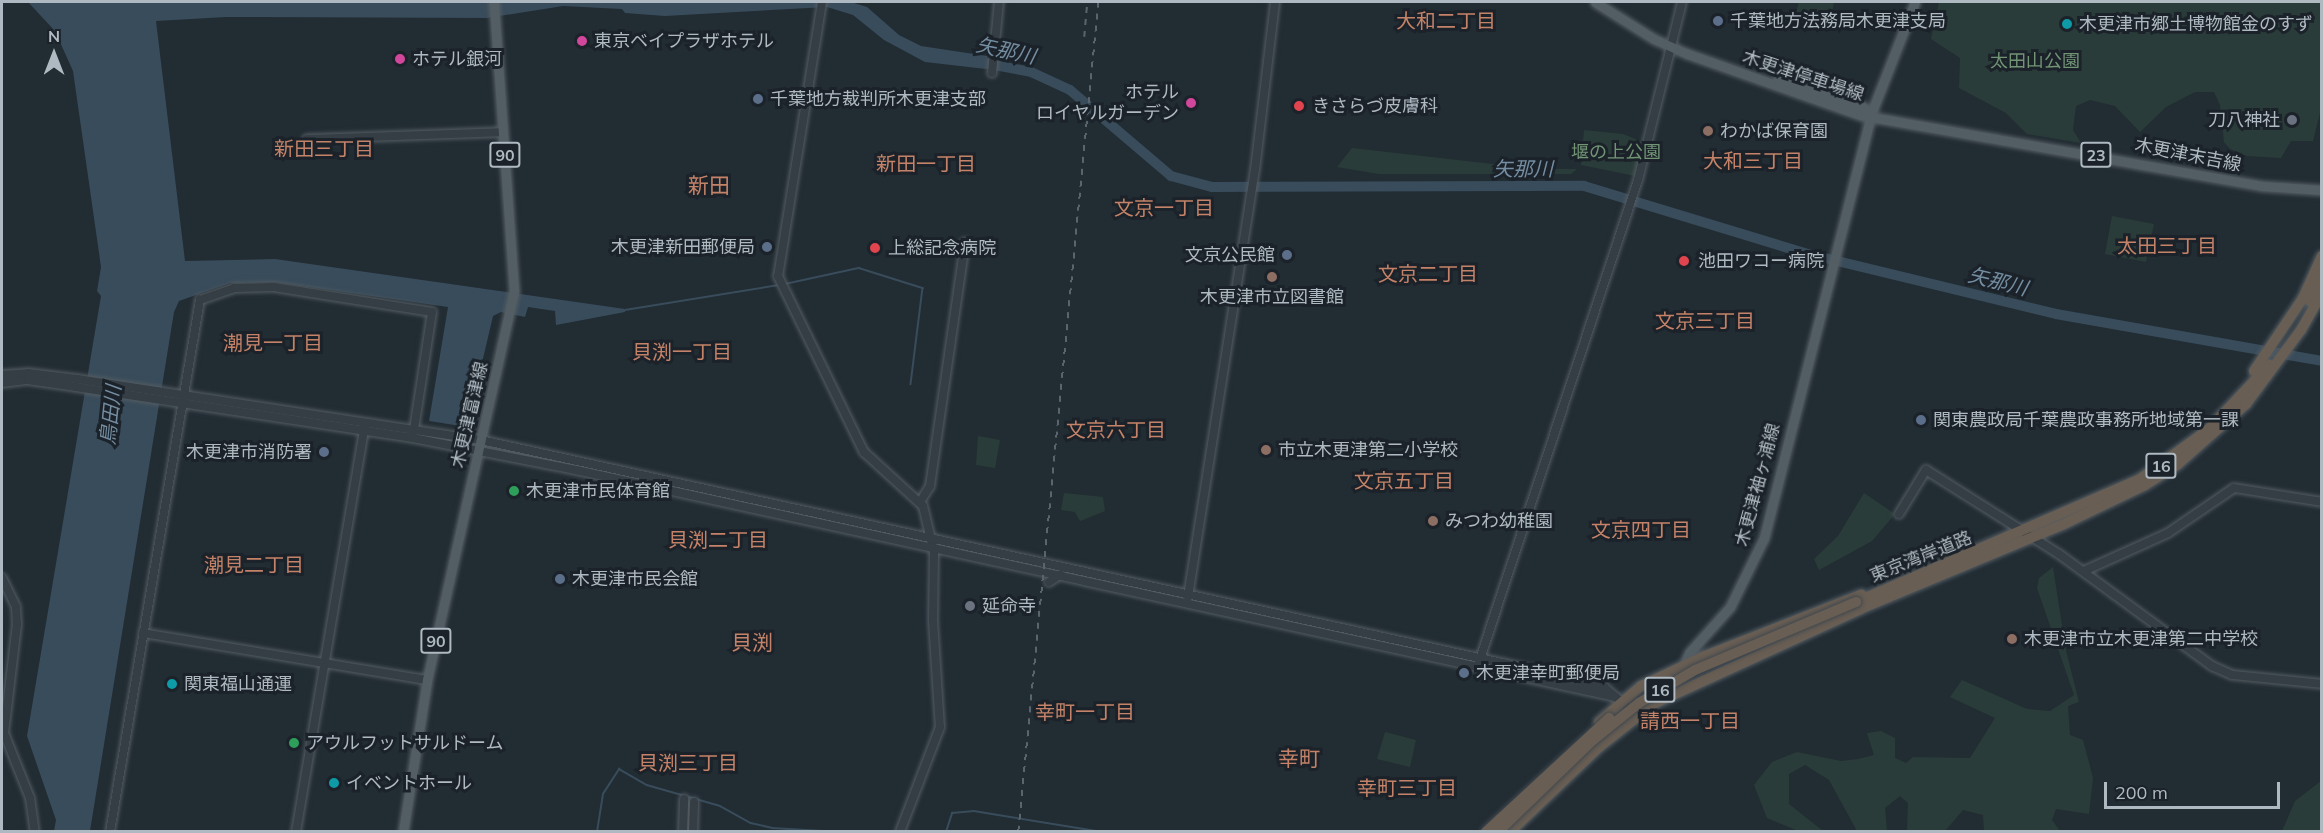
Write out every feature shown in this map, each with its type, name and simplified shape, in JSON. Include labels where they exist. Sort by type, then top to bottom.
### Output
[{"type":"highway","name":"16","points":[[2275,362],[2280,334],[2303,298],[2322,256]]},
{"type":"highway","name":"東京湾岸道路","points":[[2275,362],[2322,277]]},
{"type":"highway","name":"東京湾岸道路","points":[[1510,831],[1632,720],[1681,690],[2027,535],[2140,479],[2211,432],[2246,404],[2322,293]]},
{"type":"highway","name":"16","points":[[2211,432],[2209,421],[2303,339],[2322,309]]},
{"type":"highway","name":"東京湾岸道路","points":[[1498,831],[1611,724],[1653,694],[1695,670],[1896,585],[2027,535]]},
{"type":"highway","name":"16","points":[[1484,831],[1622,699],[1682,667],[1841,601],[1896,585]]},
{"type":"highway","name":"16","points":[[1484,831],[1594,729],[1636,699],[1653,694]]},
{"type":"main road","name":"木更津富津線","points":[[402,831],[427,680],[514,291],[494,2]]},
{"type":"main road","name":"木更津停車場線","points":[[1595,2],[1672,44],[1860,115],[1871,114]]},
{"type":"main road","name":"木更津停車場線","points":[[1605,2],[1672,44]]},
{"type":"main road","points":[[1871,114],[1915,2]]},
{"type":"main road","name":"木更津末吉線","points":[[1871,114],[2241,183],[2322,190]]},
{"type":"main road","name":"木更津袖ヶ浦線","points":[[1682,667],[1689,652],[1730,607],[1764,538],[1830,269],[1871,114]]},
{"type":"main road","points":[[1681,690],[1682,667]]},
{"type":"street","points":[[992,74],[999,2]]},
{"type":"street","points":[[1186,603],[1190,593],[1252,196],[1275,2]]},
{"type":"street","points":[[1479,661],[1638,180],[1682,2]]},
{"type":"street","points":[[822,5],[787,205],[780,285],[864,452],[920,502],[932,542],[940,727],[900,831]]},
{"type":"street","points":[[307,140],[503,132]]},
{"type":"street","points":[[920,502],[930,486],[965,242]]},
{"type":"street","points":[[110,831],[198,303],[229,289],[274,287],[418,309],[434,315],[413,435]]},
{"type":"street","points":[[2,375],[28,373],[76,383],[364,428],[413,435],[481,440],[932,542],[1186,603],[1479,661]]},
{"type":"street","points":[[2,383],[28,380],[76,383]]},
{"type":"street","points":[[296,831],[364,428]]},
{"type":"street","points":[[413,435],[478,452],[932,542],[1016,555],[1190,593],[1479,661],[1622,699],[1632,720]]},
{"type":"street","points":[[1899,514],[1926,470],[2084,572],[2212,666],[2232,675],[2322,684]]},
{"type":"street","points":[[2084,572],[2168,533],[2234,488],[2322,502]]},
{"type":"street","points":[[1016,555],[1028,555],[1031,550]]},
{"type":"street","points":[[1054,553],[1060,565]]},
{"type":"street","points":[[1023,565],[1030,575]]},
{"type":"street","points":[[1049,582],[1062,573]]},
{"type":"street","points":[[2,578],[16,607],[17,624],[4,734],[30,798],[35,831]]},
{"type":"street","points":[[143,633],[427,680]]},
{"type":"street","points":[[683,831],[684,799]]},
{"type":"street","points":[[693,831],[694,802]]},
{"type":"green space","points":[[1799,2],[1834,2],[1831,18],[1796,12]]},
{"type":"green space","name":"太田山公園","points":[[1939,2],[2321,2],[2322,105],[2313,141],[2291,141],[2281,158],[2247,156],[2230,149],[2224,142],[2220,105],[2214,92],[2195,92],[2166,107],[2140,132],[2115,106],[2090,100],[2076,106],[2073,130],[2081,143],[2027,134],[2006,113],[1959,88],[1960,58],[1931,39]]},
{"type":"green space","name":"堰の上公園","points":[[1584,130],[1623,134],[1645,143],[1635,176],[1581,165]]},
{"type":"green space","points":[[1352,148],[1537,169],[1577,169],[1571,174],[1379,174],[1337,167]]},
{"type":"green space","points":[[2112,216],[2154,224],[2146,262],[2105,254]]},
{"type":"green space","points":[[978,436],[1000,440],[995,468],[976,465]]},
{"type":"green space","points":[[1064,493],[1103,497],[1105,511],[1080,521],[1075,512],[1061,510]]},
{"type":"green space","points":[[1864,493],[1895,514],[1872,541],[1819,570],[1814,559],[1838,536]]},
{"type":"green space","points":[[2053,567],[2066,651],[2079,702],[2068,706],[2070,735],[2083,740],[2093,778],[2089,814],[2056,809],[2052,820],[2060,831],[1984,832],[1983,815],[1963,810],[1945,831],[1907,831],[1908,803],[1900,796],[1885,808],[1887,831],[1857,831],[1829,780],[1805,765],[1789,774],[1789,804],[1823,831],[1798,831],[1767,818],[1754,785],[1772,762],[1797,752],[1841,761],[1874,755],[1867,733],[1881,731],[1895,738],[1895,758],[1906,763],[1913,757],[1970,758],[1995,718],[1950,697],[1962,680],[2027,709],[2050,711],[2074,695],[2037,588],[2039,578]]},
{"type":"green space","points":[[1385,732],[1416,740],[1410,767],[1377,759]]},
{"type":"green space","points":[[2321,781],[2321,831],[2282,831],[2295,801]]},
{"type":"water","name":"鳥田川","points":[[28,2],[851,2],[867,7],[899,35],[921,46],[987,56],[986,69],[925,62],[884,40],[853,15],[827,7],[665,16],[625,13],[622,9],[563,6],[487,18],[226,17],[156,21],[185,261],[275,259],[625,309],[625,312],[556,325],[555,311],[528,307],[525,317],[501,312],[493,316],[467,427],[429,421],[448,307],[274,282],[230,283],[179,301],[174,312],[90,831],[54,831],[56,820],[27,736],[101,296],[97,291],[101,267],[73,71],[55,31]]},
{"type":"waterway","name":"矢那川","points":[[973,61],[1031,72],[1070,90],[1171,176],[1212,187],[1584,186],[1808,254],[2056,314],[2322,361]]},
{"type":"waterway","points":[[785,284],[859,268],[923,288],[911,384]]},
{"type":"waterway","points":[[625,310],[780,285]]},
{"type":"waterway","points":[[597,832],[603,794],[619,769],[647,785],[720,806],[751,823],[772,828],[840,832]]},
{"type":"waterway","points":[[946,832],[952,813],[974,811],[1102,832]]},
{"type":"railway","points":[[1084,37],[1087,2]]},
{"type":"railway","points":[[1018,832],[1098,2]]},
{"type":"place","name":"千葉地方法務局木更津支局","points":[[1718,21]]},
{"type":"place","name":"木更津市郷土博物館金のすず","points":[[2067,24]]},
{"type":"place","name":"東京ベイプラザホテル","points":[[582,41]]},
{"type":"place","name":"ホテル銀河","points":[[400,59]]},
{"type":"place","name":"千葉地方裁判所木更津支部","points":[[758,99]]},
{"type":"place","name":"ホテル ロイヤルガーデン","points":[[1191,103]]},
{"type":"place","name":"きさらづ皮膚科","points":[[1299,106]]},
{"type":"place","name":"刀八神社","points":[[2292,120]]},
{"type":"place","name":"わかば保育園","points":[[1708,131]]},
{"type":"place","name":"木更津新田郵便局","points":[[767,247]]},
{"type":"place","name":"上総記念病院","points":[[875,248]]},
{"type":"place","name":"文京公民館","points":[[1287,255]]},
{"type":"place","name":"池田ワコー病院","points":[[1684,261]]},
{"type":"place","name":"木更津市立図書館","points":[[1272,277]]},
{"type":"place","name":"関東農政局千葉農政事務所地域第一課","points":[[1921,420]]},
{"type":"place","name":"市立木更津第二小学校","points":[[1266,450]]},
{"type":"place","name":"木更津市消防署","points":[[324,452]]},
{"type":"place","name":"木更津市民体育館","points":[[514,491]]},
{"type":"place","name":"みつわ幼稚園","points":[[1433,521]]},
{"type":"place","name":"木更津市民会館","points":[[560,579]]},
{"type":"place","name":"延命寺","points":[[970,606]]},
{"type":"place","name":"木更津市立木更津第二中学校","points":[[2012,639]]},
{"type":"place","name":"木更津幸町郵便局","points":[[1464,673]]},
{"type":"place","name":"関東福山通運","points":[[172,684]]},
{"type":"place","name":"アウルフットサルドーム","points":[[294,743]]},
{"type":"place","name":"イベントホール","points":[[334,783]]},
{"type":"district","name":"大和二丁目","points":[[1446,20]]},
{"type":"district","name":"新田三丁目","points":[[324,148]]},
{"type":"district","name":"大和三丁目","points":[[1753,160]]},
{"type":"district","name":"新田一丁目","points":[[926,163]]},
{"type":"district","name":"新田","points":[[709,185]]},
{"type":"district","name":"文京一丁目","points":[[1164,207]]},
{"type":"district","name":"太田三丁目","points":[[2167,245]]},
{"type":"district","name":"文京二丁目","points":[[1428,273]]},
{"type":"district","name":"文京三丁目","points":[[1705,320]]},
{"type":"district","name":"潮見一丁目","points":[[273,342]]},
{"type":"district","name":"貝渕一丁目","points":[[682,351]]},
{"type":"district","name":"文京六丁目","points":[[1116,429]]},
{"type":"district","name":"文京五丁目","points":[[1404,480]]},
{"type":"district","name":"文京四丁目","points":[[1641,529]]},
{"type":"district","name":"貝渕二丁目","points":[[718,539]]},
{"type":"district","name":"潮見二丁目","points":[[254,564]]},
{"type":"district","name":"貝渕","points":[[752,642]]},
{"type":"district","name":"幸町一丁目","points":[[1085,711]]},
{"type":"district","name":"請西一丁目","points":[[1690,720]]},
{"type":"district","name":"幸町","points":[[1299,758]]},
{"type":"district","name":"貝渕三丁目","points":[[688,762]]},
{"type":"district","name":"幸町三丁目","points":[[1407,787]]}]
